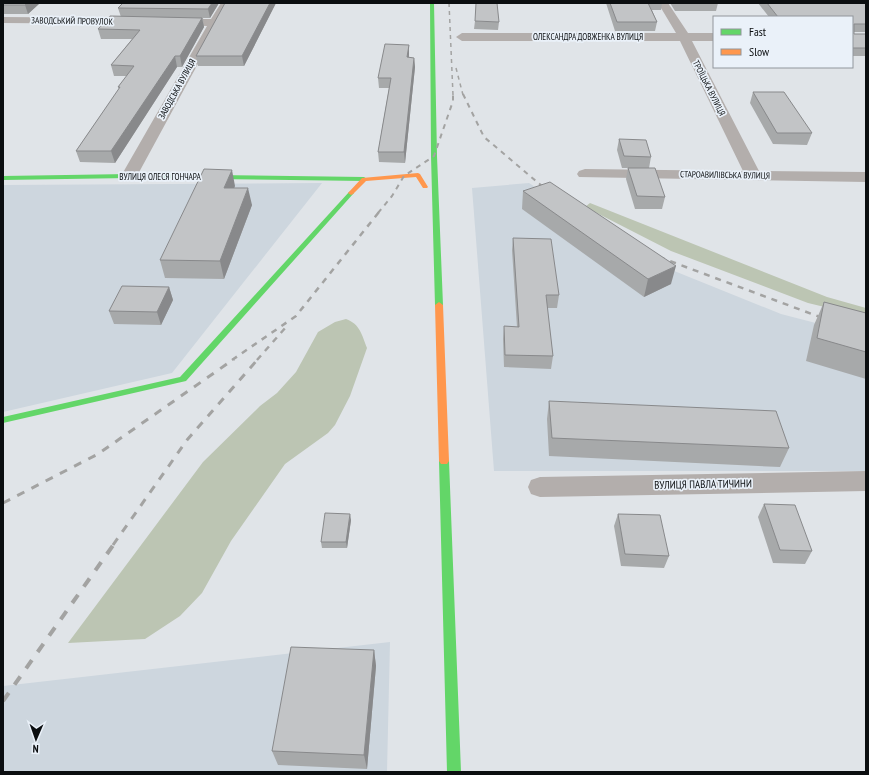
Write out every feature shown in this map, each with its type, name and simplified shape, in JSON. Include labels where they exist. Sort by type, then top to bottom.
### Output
[{"type":"main road","points":[[432,3],[434,156],[454,772]]},
{"type":"main road","name":"ВУЛИЦЯ ОЛЕСЯ ГОНЧАРА","points":[[3,178],[129,176],[364,179],[418,175],[425,187]]},
{"type":"main road","points":[[3,420],[184,379],[364,179]]},
{"type":"street","name":"ЗАВОДСЬКА ВУЛИЦЯ","points":[[129,176],[226,3]]},
{"type":"street","name":"ТРОЇЦЬКА ВУЛИЦЯ","points":[[663,3],[684,37],[753,174]]},
{"type":"street","name":"ЗАВОДСЬКИЙ ПРОВУЛОК","points":[[3,20],[144,22]]},
{"type":"street","points":[[159,22],[214,22]]},
{"type":"street","name":"ОЛЕКСАНДРА ДОВЖЕНКА ВУЛИЦЯ","points":[[462,37],[713,37]]},
{"type":"street","name":"СТАРОАВИЛІВСЬКА ВУЛИЦЯ","points":[[585,174],[753,174],[866,177]]},
{"type":"street","name":"ВУЛИЦЯ ПАВЛА ТИЧИНИ","points":[[540,487],[866,480]]},
{"type":"shaded area","points":[[322,183],[172,373],[3,412],[3,185]]},
{"type":"shaded area","points":[[529,183],[652,262],[781,314],[866,336],[866,471],[494,471],[472,188]]},
{"type":"shaded area","points":[[390,642],[387,772],[3,772],[3,686]]},
{"type":"green space","points":[[590,203],[827,297],[866,308],[866,317],[808,303],[671,251],[585,207]]},
{"type":"green space","points":[[346,319],[351,321],[357,327],[362,334],[367,348],[350,396],[335,425],[328,433],[285,464],[231,541],[202,593],[180,616],[145,639],[68,643],[203,462],[260,406],[277,393],[296,372],[318,332],[335,322]]},
{"type":"building","points":[[3,3],[27,3],[25,5],[3,5]]},
{"type":"building","points":[[123,3],[212,3],[208,9],[118,8]]},
{"type":"building","points":[[225,3],[270,3],[242,56],[196,56]]},
{"type":"building","points":[[476,3],[497,3],[499,22],[475,21]]},
{"type":"building","points":[[610,3],[648,3],[657,22],[617,22]]},
{"type":"building","points":[[767,3],[866,3],[866,24],[854,24],[854,34],[866,34],[866,48],[853,48],[853,16],[777,16]]},
{"type":"building","points":[[110,16],[202,18],[180,56],[175,56],[111,151],[76,151],[120,87],[118,87],[134,66],[111,65],[140,30],[98,29]]},
{"type":"building","points":[[385,44],[409,45],[407,57],[414,58],[404,152],[378,152],[391,78],[378,78]]},
{"type":"building","points":[[753,92],[784,92],[812,133],[777,133]]},
{"type":"building","points":[[619,139],[646,140],[651,157],[624,156]]},
{"type":"building","points":[[628,168],[655,168],[665,197],[637,196]]},
{"type":"building","points":[[204,169],[232,170],[224,188],[248,188],[220,261],[160,260]]},
{"type":"building","points":[[550,182],[676,266],[648,279],[523,191]]},
{"type":"building","points":[[513,238],[551,239],[559,295],[546,295],[553,356],[505,355],[504,326],[519,327]]},
{"type":"building","points":[[122,286],[169,287],[157,312],[109,311]]},
{"type":"building","points":[[824,302],[866,313],[866,352],[817,338]]},
{"type":"building","points":[[549,401],[776,411],[789,448],[552,438]]},
{"type":"building","points":[[764,504],[795,505],[812,551],[780,550]]},
{"type":"building","points":[[325,513],[350,514],[346,542],[321,542]]},
{"type":"building","points":[[618,514],[660,515],[669,556],[625,554]]},
{"type":"building","points":[[291,647],[374,650],[364,755],[272,751]]},
{"type":"railway","points":[[449,3],[453,95]]},
{"type":"railway","points":[[456,68],[463,95]]},
{"type":"railway","points":[[463,94],[484,137],[549,192]]},
{"type":"railway","points":[[378,213],[392,196],[404,176],[434,156],[453,101],[453,95]]},
{"type":"railway","points":[[232,360],[296,316],[379,212]]},
{"type":"railway","points":[[659,257],[828,320]]},
{"type":"railway","points":[[257,360],[286,327]]},
{"type":"railway","points":[[3,503],[98,454],[234,359]]},
{"type":"railway","points":[[113,545],[187,440],[258,359]]},
{"type":"railway","points":[[3,701],[114,544]]},
{"type":"traffic: fast","points":[[432,3],[434,156],[439,305]]},
{"type":"traffic: fast","points":[[3,178],[129,176],[364,179]]},
{"type":"traffic: fast","points":[[3,420],[183,379],[351,193]]},
{"type":"traffic: fast","points":[[444,461],[454,772]]},
{"type":"traffic: slow","points":[[351,193],[364,179],[418,175],[425,187]]},
{"type":"traffic: slow","points":[[439,305],[444,461]]}]
